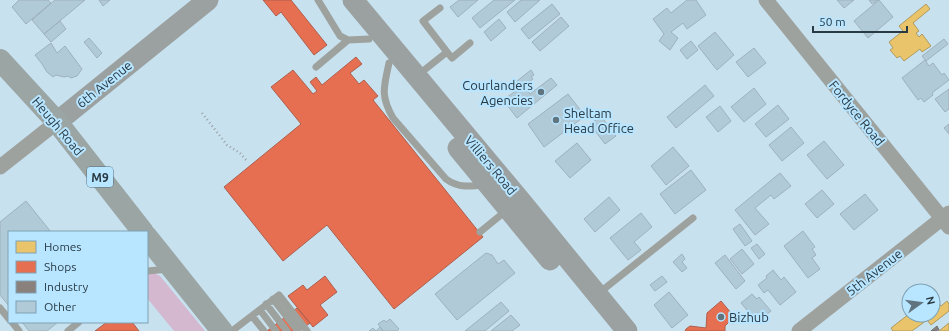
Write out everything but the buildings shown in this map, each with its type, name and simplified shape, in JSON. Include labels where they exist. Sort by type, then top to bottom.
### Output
[{"type":"main road","name":"Heugh Road","points":[[0,60],[57,122],[140,231]]},
{"type":"main road","name":"Heugh Road","points":[[148,241],[173,269],[222,331]]},
{"type":"street","name":"6th Avenue","points":[[0,167],[208,0]]},
{"type":"street","name":"Villiers Road","points":[[337,0],[487,184],[514,204],[597,294],[627,331]]},
{"type":"street","name":"Villiers Road","points":[[353,0],[417,76],[610,331]]},
{"type":"street","name":"Fordyce Road","points":[[766,0],[947,219]]},
{"type":"street","name":"5th Avenue","points":[[799,331],[947,219]]},
{"type":"lane","points":[[318,0],[340,36],[348,40],[369,39]]},
{"type":"lane","points":[[440,8],[423,21],[452,58],[470,43]]},
{"type":"lane","points":[[316,66],[348,40]]},
{"type":"lane","points":[[417,76],[447,52]]},
{"type":"lane","points":[[389,63],[384,89],[384,98],[386,106],[393,118],[446,179],[456,185],[462,186],[487,184]]},
{"type":"lane","points":[[480,232],[514,204]]},
{"type":"lane","points":[[597,294],[692,218]]},
{"type":"lane","points":[[148,272],[173,269]]},
{"type":"lane","points":[[232,331],[279,295],[307,331]]},
{"type":"lane","points":[[273,299],[298,331]]},
{"type":"lane","points":[[266,304],[287,331]]},
{"type":"lane","points":[[0,308],[8,318]]},
{"type":"lane","points":[[260,310],[276,331]]},
{"type":"lane","points":[[252,316],[264,331]]},
{"type":"lane","points":[[13,323],[19,331]]},
{"type":"lane","points":[[68,331],[78,323]]},
{"type":"path","points":[[202,113],[227,145],[240,153],[247,161]]},
{"type":"shaded area","points":[[148,273],[154,273],[160,276],[205,331],[174,331],[148,299]]},
{"type":"place","name":"Courlanders Agencies","points":[[541,92]]},
{"type":"place","name":"Sheltam Head Office","points":[[556,120]]},
{"type":"place","name":"Bizhub","points":[[721,317]]}]
